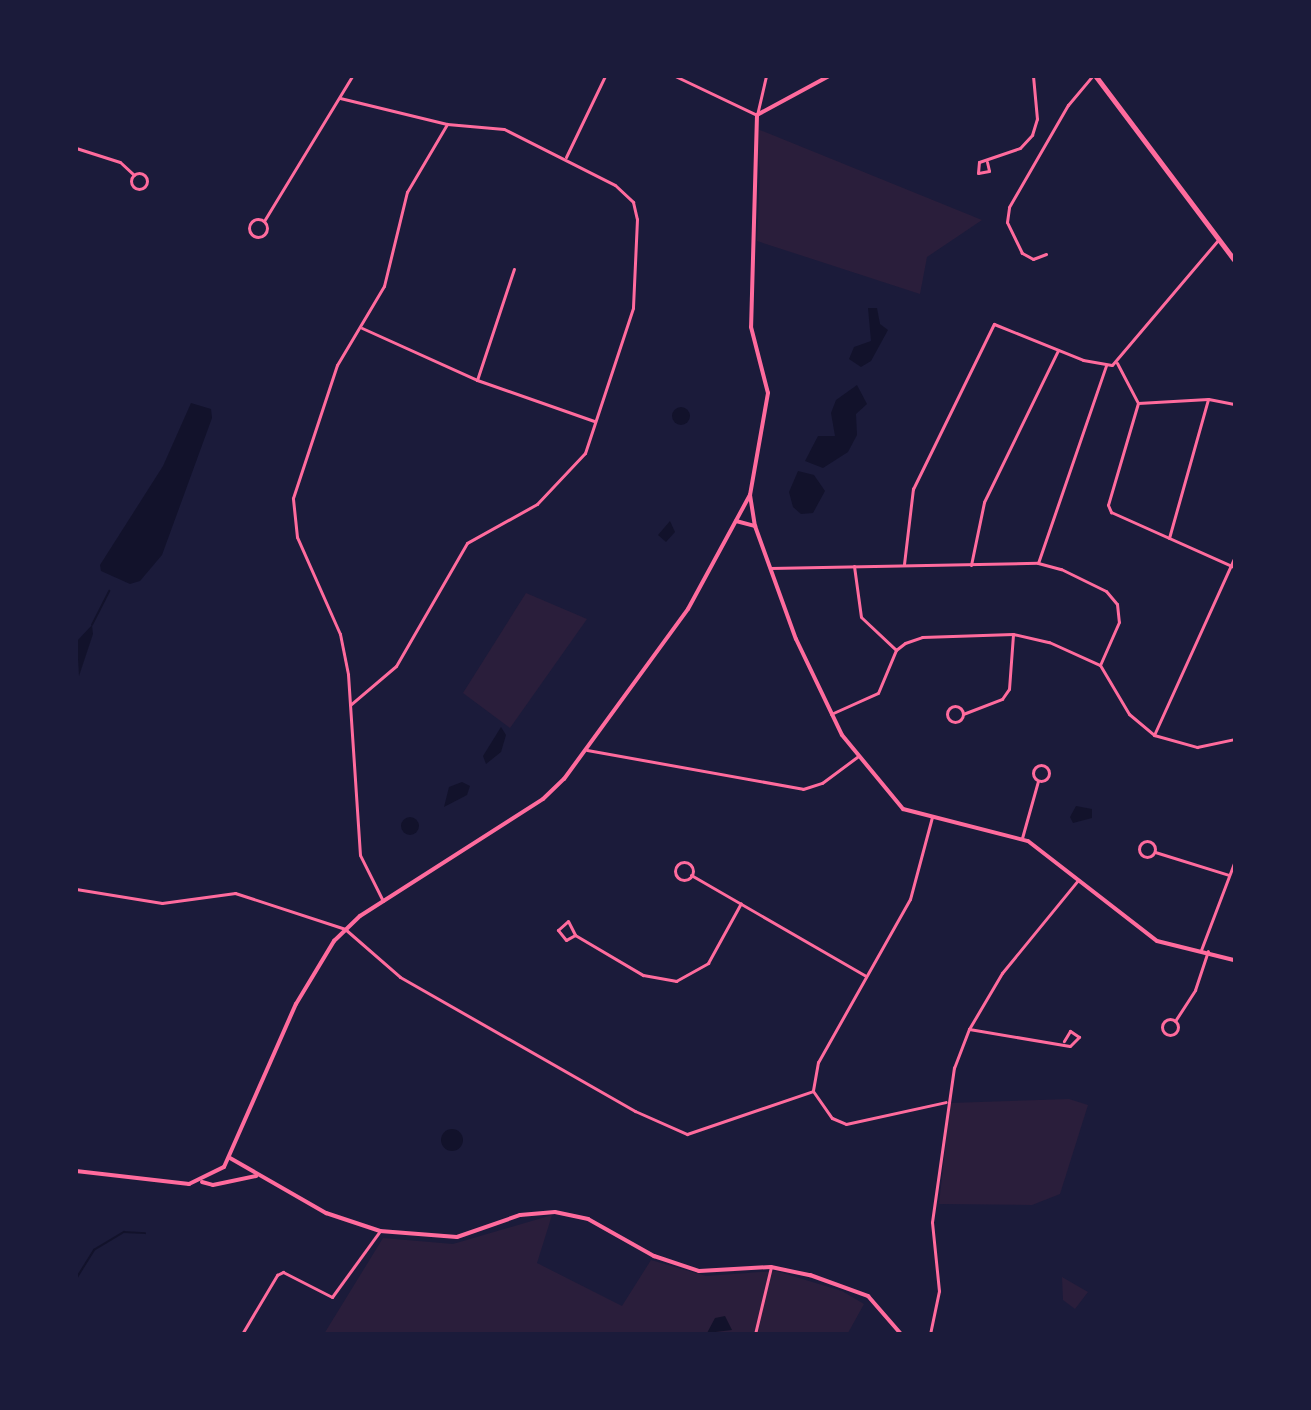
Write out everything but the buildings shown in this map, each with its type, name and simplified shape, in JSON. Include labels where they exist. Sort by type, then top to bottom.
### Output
[{"type":"main road","points":[[1094,76],[1234,259]]},
{"type":"street","points":[[264,222],[251,223],[253,235],[265,233],[264,222],[352,76]]},
{"type":"street","points":[[566,157],[605,76]]},
{"type":"street","points":[[675,76],[757,115]]},
{"type":"street","points":[[202,1182],[220,1171],[230,1158],[296,1004],[345,929],[383,901],[543,799],[587,750],[688,609],[750,495],[768,393],[751,327],[757,115],[766,76]]},
{"type":"street","points":[[757,115],[829,76]]},
{"type":"street","points":[[987,162],[989,171],[978,173],[977,163],[987,162],[1020,148],[1032,135],[1037,119],[1032,76]]},
{"type":"street","points":[[1046,254],[1033,259],[1022,253],[1007,222],[1009,207],[1068,105],[1094,76]]},
{"type":"street","points":[[340,98],[447,124],[485,123],[566,157],[626,192],[637,219],[633,308],[585,453],[559,484],[537,504],[467,543],[396,666],[350,705]]},
{"type":"street","points":[[383,901],[360,855],[350,705],[340,634],[297,537],[292,515],[331,382],[384,286],[407,192],[447,124]]},
{"type":"street","points":[[76,148],[120,162],[134,175],[145,176],[144,187],[133,186],[134,175]]},
{"type":"street","points":[[904,564],[913,489],[994,324],[1058,350],[1106,365],[1117,363],[1219,239]]},
{"type":"street","points":[[477,380],[514,269]]},
{"type":"street","points":[[362,328],[477,380],[594,421]]},
{"type":"street","points":[[971,565],[984,501],[1058,350]]},
{"type":"street","points":[[1117,363],[1138,404],[1108,505],[1111,512],[1234,567]]},
{"type":"street","points":[[1038,563],[1106,365]]},
{"type":"street","points":[[1138,404],[1208,399],[1234,404]]},
{"type":"street","points":[[1168,538],[1208,399]]},
{"type":"street","points":[[750,495],[755,526],[768,568],[831,714],[857,757],[903,809],[932,818],[1022,838],[1079,878],[1157,941],[1208,951],[1234,960]]},
{"type":"street","points":[[736,521],[755,526]]},
{"type":"street","points":[[1154,735],[1234,567],[1234,559]]},
{"type":"street","points":[[768,568],[1038,563],[1113,597],[1119,622],[1100,665]]},
{"type":"street","points":[[854,566],[861,617],[896,650]]},
{"type":"street","points":[[831,714],[878,693],[896,650],[922,637],[1013,634],[1049,642],[1100,665],[1129,714],[1154,735],[1197,747],[1234,739]]},
{"type":"street","points":[[963,714],[955,705],[946,714],[954,722],[963,714],[1002,699],[1009,689],[1013,634]]},
{"type":"street","points":[[587,750],[803,789],[822,783],[857,757]]},
{"type":"street","points":[[1022,838],[1038,781],[1033,772],[1043,765],[1049,776],[1038,781]]},
{"type":"street","points":[[932,818],[910,898],[818,1062],[813,1091],[832,1118],[846,1124],[946,1102]]},
{"type":"street","points":[[1155,852],[1150,842],[1140,846],[1145,857],[1155,852],[1229,875]]},
{"type":"street","points":[[691,875],[688,863],[676,867],[680,878],[691,875],[866,976]]},
{"type":"street","points":[[1201,950],[1234,863]]},
{"type":"street","points":[[930,1334],[939,1300],[932,1228],[946,1102],[969,1029],[1020,948],[1079,878]]},
{"type":"street","points":[[76,888],[162,903],[235,893],[345,929],[400,977],[668,1128],[687,1134],[813,1091]]},
{"type":"street","points":[[575,935],[566,940],[558,930],[568,921],[575,935],[643,975],[664,982],[682,980],[708,963],[741,903]]},
{"type":"street","points":[[1175,1021],[1164,1022],[1165,1032],[1176,1031],[1175,1021],[1195,990],[1208,951]]},
{"type":"street","points":[[969,1029],[1064,1041],[1073,1046],[1079,1036],[1070,1031],[1064,1041]]},
{"type":"street","points":[[230,1158],[347,1222],[380,1231],[457,1237],[520,1215],[555,1212],[602,1224],[683,1267],[711,1272],[771,1267],[860,1292],[886,1311],[901,1334]]},
{"type":"street","points":[[76,1171],[202,1182],[260,1176]]},
{"type":"street","points":[[220,1171],[231,1179]]},
{"type":"street","points":[[242,1334],[277,1275],[283,1272],[332,1297],[380,1231]]},
{"type":"street","points":[[755,1334],[771,1267]]},
{"type":"shaded area","points":[[755,128],[982,220],[927,257],[920,294],[757,241],[760,172]]},
{"type":"shaded area","points":[[868,308],[877,308],[880,324],[888,330],[871,361],[861,367],[849,359],[854,347],[871,341]]},
{"type":"shaded area","points":[[857,385],[867,404],[856,414],[857,435],[848,452],[823,468],[805,461],[818,436],[835,436],[831,413],[836,400]]},
{"type":"shaded area","points":[[191,403],[211,409],[212,418],[162,555],[140,581],[130,584],[101,571],[100,565],[163,466]]},
{"type":"shaded area","points":[[681,407],[687,410],[690,416],[687,422],[681,425],[675,422],[672,416],[675,410]]},
{"type":"shaded area","points":[[798,471],[814,475],[825,491],[813,513],[801,514],[793,507],[789,492]]},
{"type":"shaded area","points":[[670,521],[675,532],[666,542],[658,535]]},
{"type":"shaded area","points":[[526,593],[587,619],[510,728],[463,693]]},
{"type":"shaded area","points":[[92,625],[93,634],[79,676],[77,641]]},
{"type":"shaded area","points":[[501,727],[506,735],[501,752],[486,764],[483,756]]},
{"type":"shaded area","points":[[462,782],[470,786],[467,795],[444,807],[449,787]]},
{"type":"shaded area","points":[[1076,806],[1092,809],[1092,818],[1073,823],[1070,817]]},
{"type":"shaded area","points":[[410,817],[416,820],[419,826],[416,832],[410,835],[404,832],[401,826],[404,820]]},
{"type":"shaded area","points":[[1069,1099],[1088,1105],[1060,1194],[1032,1205],[939,1204],[950,1103]]},
{"type":"shaded area","points":[[452,1129],[460,1132],[463,1140],[460,1148],[452,1151],[444,1148],[441,1140],[444,1132]]},
{"type":"shaded area","points":[[552,1215],[537,1263],[622,1306],[651,1260],[706,1276],[776,1271],[842,1291],[864,1304],[848,1333],[324,1334],[383,1238],[453,1244]]},
{"type":"shaded area","points":[[1062,1277],[1088,1292],[1075,1309],[1063,1300]]},
{"type":"shaded area","points":[[725,1316],[732,1330],[707,1333],[715,1318]]},
{"type":"waterway","points":[[92,625],[109,591]]},
{"type":"waterway","points":[[76,1279],[94,1250],[124,1232],[145,1233]]}]
